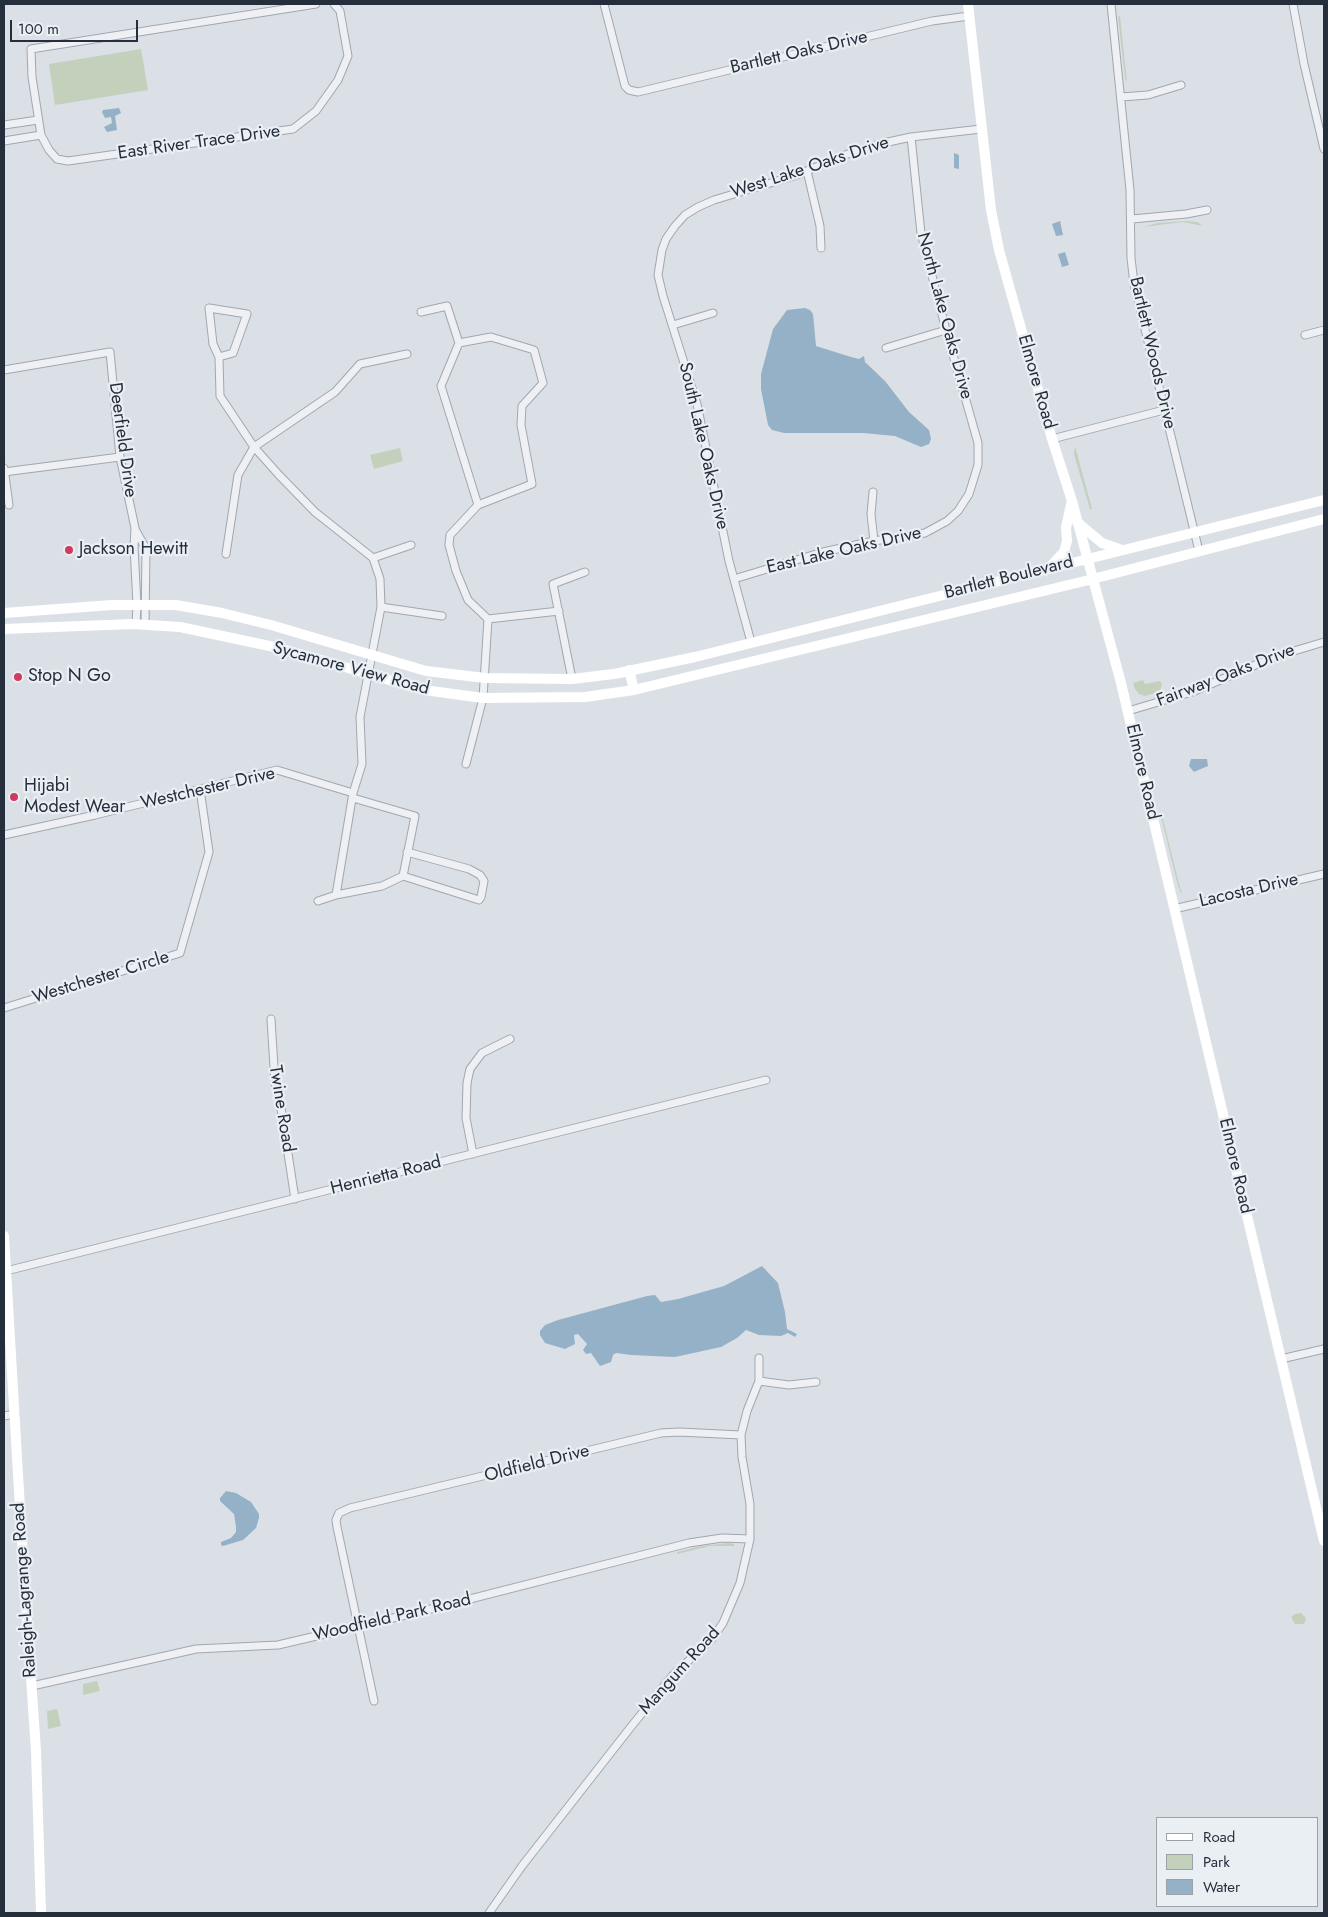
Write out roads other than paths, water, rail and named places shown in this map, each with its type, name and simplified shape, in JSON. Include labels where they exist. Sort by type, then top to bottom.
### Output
[{"type":"main road","name":"Elmore Road","points":[[968,4],[991,210],[999,250],[1052,440],[1072,501],[1128,711],[1324,1541]]},
{"type":"main road","name":"Bartlett Boulevard","points":[[695,657],[1324,500]]},
{"type":"main road","points":[[1049,569],[1064,552],[1067,541],[1066,528],[1072,501]]},
{"type":"main road","name":"Bartlett Boulevard","points":[[697,674],[1092,579],[1324,519]]},
{"type":"main road","points":[[1077,522],[1102,543],[1123,550]]},
{"type":"main road","name":"Sycamore View Road","points":[[4,613],[90,606],[176,605],[222,613],[271,625],[371,660],[484,682],[572,679],[695,657]]},
{"type":"main road","points":[[90,606],[92,625]]},
{"type":"main road","points":[[892,608],[896,626]]},
{"type":"main road","points":[[28,612],[28,628]]},
{"type":"main road","name":"Sycamore View Road","points":[[4,629],[140,624],[180,627],[279,648],[424,690],[483,698],[585,697],[634,690],[697,674]]},
{"type":"main road","points":[[629,670],[634,690]]},
{"type":"main road","name":"Raleigh-Lagrange Road","points":[[4,1236],[36,1751],[41,1913]]},
{"type":"street","name":"East River Trace Drive","points":[[316,4],[30,49],[41,135],[49,150],[57,159],[68,161],[293,129],[316,111],[338,80],[348,56],[340,11],[337,5],[334,4]]},
{"type":"street","name":"Bartlett Oaks Drive","points":[[604,4],[625,86],[629,90],[639,92],[932,21],[969,16]]},
{"type":"street","name":"Bartlett Woods Drive","points":[[1111,4],[1132,219],[1131,258],[1134,284],[1199,551]]},
{"type":"street","points":[[1293,4],[1304,64],[1324,148]]},
{"type":"street","points":[[1121,97],[1148,94],[1181,86]]},
{"type":"street","points":[[4,125],[38,120]]},
{"type":"street","name":"West Lake Oaks Drive","points":[[662,250],[666,239],[675,226],[685,215],[698,207],[807,171],[871,146],[911,137],[981,129]]},
{"type":"street","points":[[4,141],[41,135]]},
{"type":"street","name":"North Lake Oaks Drive","points":[[911,137],[921,233],[978,443],[978,465],[969,494]]},
{"type":"street","points":[[807,171],[820,226],[821,248]]},
{"type":"street","points":[[1132,219],[1207,210]]},
{"type":"street","name":"South Lake Oaks Drive","points":[[662,250],[658,275],[702,424],[729,561],[752,642]]},
{"type":"street","points":[[421,312],[447,306],[459,343],[441,386],[478,505]]},
{"type":"street","points":[[219,357],[233,353],[247,314],[209,308],[213,344],[219,357],[220,396],[254,447],[315,512],[373,558],[380,579],[381,607],[360,717],[362,764],[353,796],[336,895]]},
{"type":"street","points":[[673,326],[713,313]]},
{"type":"street","points":[[886,348],[946,330]]},
{"type":"street","points":[[1305,334],[1324,330]]},
{"type":"street","points":[[459,343],[491,337],[534,350],[544,383],[522,406],[520,425],[532,484],[478,505],[450,535],[449,545],[456,571],[468,600],[488,619],[559,611]]},
{"type":"street","name":"Deerfield Drive","points":[[4,370],[110,352],[120,457],[135,528],[134,547],[141,606]]},
{"type":"street","points":[[226,554],[238,475],[254,447],[335,392],[360,364],[407,354]]},
{"type":"street","points":[[1052,440],[1164,410]]},
{"type":"street","points":[[9,505],[4,470],[120,457]]},
{"type":"street","points":[[873,492],[871,514],[874,541]]},
{"type":"street","name":"East Lake Oaks Drive","points":[[734,579],[791,561],[874,541],[925,533],[937,527],[958,511],[969,494]]},
{"type":"street","name":"Deerfield Drive","points":[[135,528],[146,549],[140,624]]},
{"type":"street","points":[[373,558],[411,545]]},
{"type":"street","points":[[572,679],[553,584],[585,572]]},
{"type":"street","points":[[381,607],[442,616]]},
{"type":"street","points":[[466,764],[483,698],[488,619]]},
{"type":"street","name":"Fairway Oaks Drive","points":[[1128,711],[1192,692],[1274,657],[1324,642]]},
{"type":"street","name":"Westchester Drive","points":[[4,835],[95,815],[277,770],[415,816],[407,852]]},
{"type":"street","name":"Westchester Circle","points":[[4,1008],[180,953],[209,852],[200,789]]},
{"type":"street","points":[[318,901],[336,895],[382,886],[403,876],[479,900],[484,881],[480,875],[469,869],[407,852],[403,876]]},
{"type":"street","name":"Lacosta Drive","points":[[1174,909],[1324,874]]},
{"type":"street","name":"Twine Road","points":[[271,1019],[274,1083],[281,1108],[295,1198]]},
{"type":"street","points":[[473,1154],[466,1118],[467,1083],[470,1069],[482,1053],[510,1038]]},
{"type":"street","name":"Henrietta Road","points":[[6,1271],[766,1080]]},
{"type":"street","points":[[1280,1359],[1324,1350]]},
{"type":"street","name":"Mangum Road","points":[[488,1913],[522,1866],[654,1698],[672,1676],[696,1656],[723,1623],[740,1583],[750,1539],[750,1504],[742,1457],[741,1435],[746,1411],[759,1381],[759,1358]]},
{"type":"street","points":[[759,1381],[789,1386],[816,1382]]},
{"type":"street","points":[[4,1416],[14,1414]]},
{"type":"street","name":"Oldfield Drive","points":[[358,1626],[337,1527],[337,1516],[350,1508],[661,1434],[679,1432],[741,1435]]},
{"type":"street","name":"Woodfield Park Road","points":[[32,1686],[183,1651],[210,1647],[278,1645],[689,1543],[722,1538],[750,1539]]},
{"type":"street","points":[[358,1626],[374,1701]]},
{"type":"water","points":[[119,108],[121,113],[115,116],[117,130],[107,132],[104,127],[112,123],[111,117],[105,118],[103,110]]},
{"type":"water","points":[[954,153],[959,155],[959,169],[954,168]]},
{"type":"water","points":[[1060,221],[1063,235],[1056,236],[1052,224]]},
{"type":"water","points":[[1065,252],[1069,265],[1062,267],[1058,254]]},
{"type":"water","points":[[805,308],[813,314],[816,346],[859,359],[864,356],[865,362],[885,381],[909,412],[929,430],[931,439],[929,444],[921,447],[895,436],[863,433],[784,433],[772,430],[768,425],[761,389],[761,374],[773,329],[787,310]]},
{"type":"water","points":[[1191,759],[1207,759],[1208,766],[1194,772],[1189,766]]},
{"type":"water","points":[[762,1266],[778,1283],[787,1329],[797,1334],[795,1337],[788,1333],[781,1336],[759,1335],[746,1330],[737,1338],[721,1347],[675,1357],[616,1353],[613,1355],[611,1362],[600,1366],[591,1353],[586,1354],[583,1350],[587,1344],[578,1334],[574,1335],[575,1344],[565,1349],[545,1343],[540,1335],[540,1331],[545,1325],[558,1320],[647,1296],[655,1295],[661,1302],[678,1299],[724,1286]]},
{"type":"water","points":[[226,1491],[236,1493],[251,1502],[259,1514],[259,1518],[256,1528],[243,1540],[223,1546],[221,1542],[231,1538],[236,1532],[234,1514],[220,1501],[220,1498]]},
{"type":"place","name":"Jackson Hewitt","points":[[69,550]]},
{"type":"place","name":"Stop N Go","points":[[18,677]]},
{"type":"place","name":"Hijabi Modest Wear","points":[[14,797]]}]
